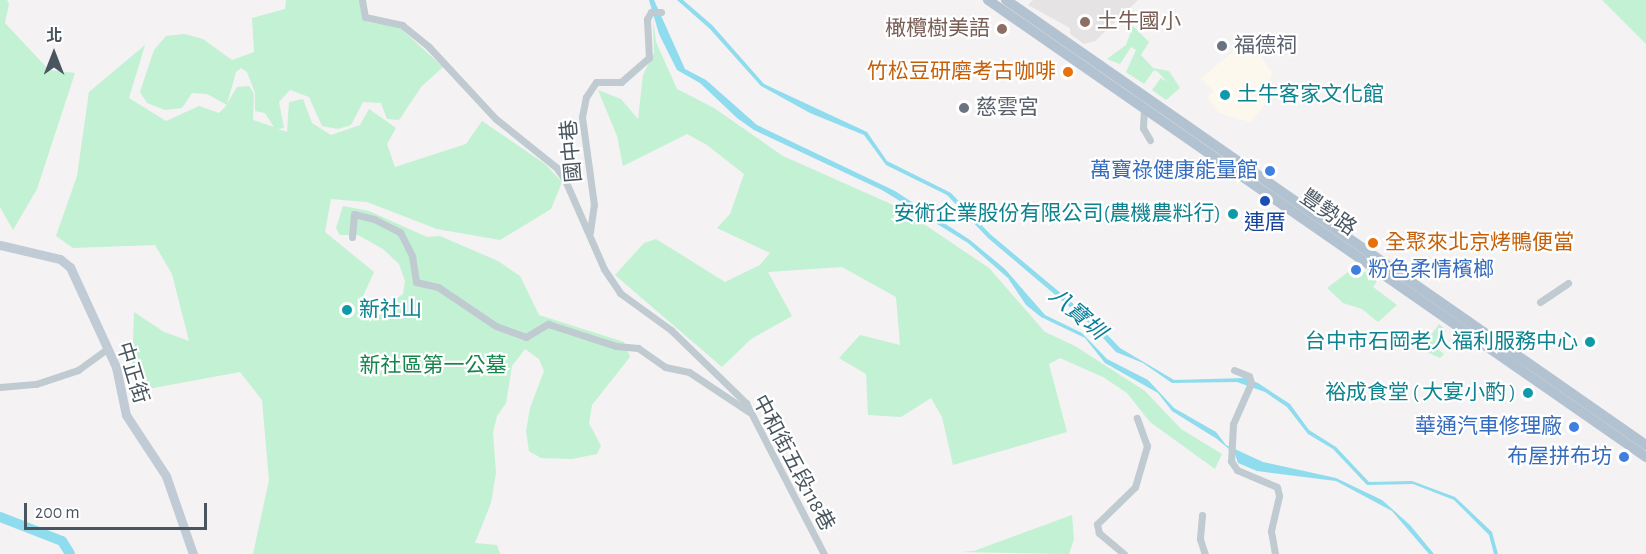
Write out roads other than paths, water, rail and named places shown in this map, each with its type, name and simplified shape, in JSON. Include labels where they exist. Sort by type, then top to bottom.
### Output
[{"type":"main road","name":"豐勢路","points":[[988,0],[1007,3],[1144,108],[1646,457]]},
{"type":"main road","name":"豐勢路","points":[[1080,58],[1646,445]]},
{"type":"street","name":"中和街五段118巷","points":[[362,0],[365,16],[402,25],[429,47],[495,119],[556,167],[590,232],[603,269],[620,293],[671,330],[742,398],[753,415],[774,464],[824,554]]},
{"type":"street","name":"國中巷","points":[[590,232],[594,201],[582,117],[588,92],[596,82],[621,82],[650,58],[648,19],[651,12],[662,12]]},
{"type":"street","points":[[1144,108],[1143,128],[1150,140]]},
{"type":"street","points":[[352,237],[354,214],[374,219],[400,232],[412,256],[416,282],[438,287],[495,326],[525,337],[548,324],[616,346],[638,348],[665,368],[689,372],[753,415]]},
{"type":"street","name":"中正街","points":[[0,245],[60,259],[70,267],[108,348],[126,415],[166,477],[193,554]]},
{"type":"street","points":[[1540,302],[1568,283]]},
{"type":"street","points":[[0,387],[36,384],[78,370],[108,348]]},
{"type":"street","points":[[1234,370],[1249,376],[1251,383],[1233,424],[1229,444],[1231,461],[1237,470],[1277,487],[1279,496],[1271,531],[1275,554]]},
{"type":"street","points":[[1125,554],[1099,533],[1097,524],[1135,487],[1147,446],[1137,418]]},
{"type":"street","points":[[1202,515],[1200,539],[1204,554]]},
{"type":"water","name":"八寶圳","points":[[649,0],[654,0],[685,69],[706,80],[757,125],[895,191],[970,240],[1005,269],[1045,315],[1082,333],[1107,359],[1148,380],[1174,408],[1216,432],[1226,445],[1263,462],[1336,478],[1382,500],[1410,525],[1434,554],[1429,554],[1392,511],[1336,481],[1257,471],[1238,463],[1235,454],[1217,439],[1172,411],[1158,393],[1105,363],[1085,338],[1041,317],[1026,305],[1008,278],[968,243],[882,190],[754,130],[737,118],[700,83],[677,70],[659,34]]},
{"type":"water","name":"八寶圳","points":[[677,0],[683,0],[712,25],[764,84],[867,132],[887,161],[951,193],[990,234],[1094,321],[1120,348],[1174,380],[1246,378],[1258,383],[1290,404],[1309,430],[1336,447],[1369,482],[1412,481],[1455,497],[1492,532],[1498,554],[1494,554],[1489,535],[1454,500],[1413,484],[1367,485],[1333,449],[1308,434],[1287,407],[1265,392],[1237,382],[1172,383],[1143,363],[1116,352],[1091,325],[988,238],[947,195],[886,165],[864,135],[810,113],[761,86],[710,29]]},
{"type":"waterway","points":[[0,517],[62,541],[70,554]]},
{"type":"place","name":"土牛國小","points":[[1085,22]]},
{"type":"place","name":"橄欖樹美語","points":[[1002,29]]},
{"type":"place","name":"福德祠","points":[[1222,46]]},
{"type":"place","name":"竹松豆研磨考古咖啡","points":[[1068,72]]},
{"type":"place","name":"土牛客家文化館","points":[[1225,95]]},
{"type":"place","name":"慈雲宮","points":[[964,108]]},
{"type":"place","name":"萬寶祿健康能量館","points":[[1270,171]]},
{"type":"place","name":"連厝","points":[[1265,201]]},
{"type":"place","name":"安術企業股份有限公司(農機農料行)","points":[[1233,214]]},
{"type":"place","name":"全聚來北京烤鴨便當","points":[[1373,243]]},
{"type":"place","name":"粉色柔情檳榔","points":[[1356,270]]},
{"type":"place","name":"新社山","points":[[347,310]]},
{"type":"place","name":"台中市石岡老人福利服務中心","points":[[1590,342]]},
{"type":"place","name":"裕成食堂 ( 大宴小酌 )","points":[[1528,393]]},
{"type":"place","name":"華通汽車修理廠","points":[[1574,427]]},
{"type":"place","name":"布屋拼布坊","points":[[1624,457]]},
{"type":"park label","name":"新社區第一公墓","points":[[433,366]]}]
